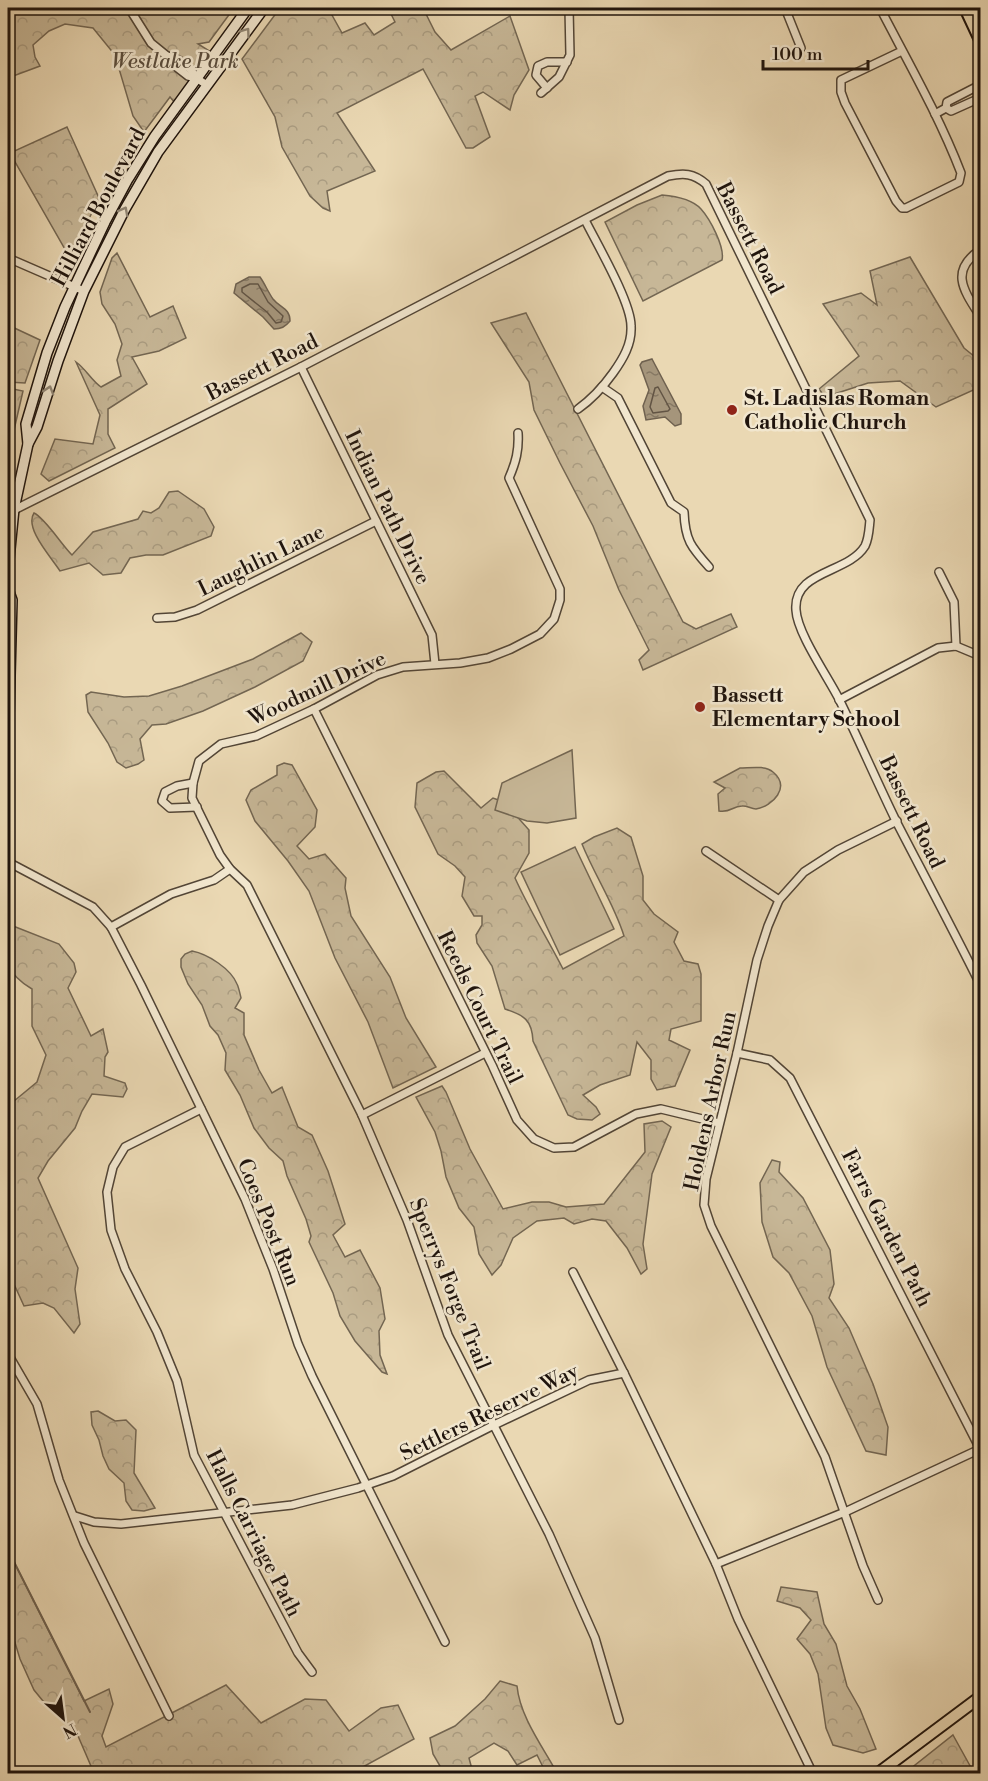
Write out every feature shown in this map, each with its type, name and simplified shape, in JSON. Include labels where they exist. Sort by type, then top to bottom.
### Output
[{"type":"main road","name":"Hilliard Boulevard","points":[[28,444],[26,424],[35,392],[47,353],[74,286],[128,179],[196,78],[248,8]]},
{"type":"main road","name":"Hilliard Boulevard","points":[[8,569],[11,511],[28,444],[38,427],[58,361],[84,291],[125,209],[158,152],[264,8]]},
{"type":"main road","points":[[964,8],[981,40]]},
{"type":"main road","points":[[978,8],[981,13]]},
{"type":"main road","points":[[8,589],[12,600],[8,750]]},
{"type":"main road","points":[[878,1773],[981,1697]]},
{"type":"street","points":[[129,8],[152,43],[167,56],[174,57],[192,69],[196,78],[207,85]]},
{"type":"street","points":[[567,62],[554,60],[538,66],[537,75],[544,90],[559,77],[567,62],[570,56],[569,8]]},
{"type":"street","points":[[785,8],[801,48]]},
{"type":"street","points":[[880,8],[935,114],[961,173],[959,182],[906,208],[902,208],[896,201],[845,103],[840,88],[841,80],[902,51]]},
{"type":"street","points":[[946,108],[947,102],[981,85]]},
{"type":"street","points":[[946,108],[951,111],[981,98]]},
{"type":"street","points":[[935,114],[946,108]]},
{"type":"street","name":"Bassett Road","points":[[11,511],[301,367],[668,176],[684,173],[696,176],[706,184],[870,520],[869,536],[864,548],[855,557],[808,582],[797,593],[795,611],[803,632],[839,700],[897,821],[981,984]]},
{"type":"street","points":[[578,409],[602,387],[626,352],[632,324],[628,309],[585,220]]},
{"type":"street","points":[[981,250],[970,257],[962,271],[961,279],[981,316]]},
{"type":"street","points":[[8,258],[84,291]]},
{"type":"street","name":"Indian Path Drive","points":[[301,367],[432,634],[435,664]]},
{"type":"street","points":[[602,387],[618,399],[671,503],[684,512],[684,528],[691,548],[709,567]]},
{"type":"street","name":"Woodmill Drive","points":[[193,783],[199,761],[221,744],[256,736],[314,710],[377,675],[403,666],[460,663],[488,658],[540,634],[554,619],[560,600],[560,589],[509,478],[517,461],[518,433]]},
{"type":"street","name":"Laughlin Lane","points":[[157,618],[175,617],[196,610],[376,521]]},
{"type":"street","points":[[939,572],[954,602],[956,646]]},
{"type":"street","points":[[839,700],[938,648],[956,646],[981,656]]},
{"type":"street","name":"Reeds Court Trail","points":[[314,710],[518,1120],[534,1139],[554,1148],[574,1147],[636,1114],[661,1109],[719,1123]]},
{"type":"street","points":[[193,783],[177,786],[165,792],[162,801],[170,808],[197,807]]},
{"type":"street","name":"Sperrys Forge Trail","points":[[193,783],[192,798],[220,855],[230,869],[247,885],[362,1115],[407,1220],[448,1335],[549,1534],[595,1638],[619,1720]]},
{"type":"street","name":"Holdens Arbor Run","points":[[878,1600],[863,1566],[825,1457],[711,1226],[704,1205],[706,1179],[757,960],[779,900],[804,872],[837,850],[897,821]]},
{"type":"street","points":[[706,851],[779,900]]},
{"type":"street","name":"Coes Post Run","points":[[8,862],[93,907],[111,927],[245,1199],[307,1366],[446,1642]]},
{"type":"street","points":[[111,927],[171,894],[214,880],[230,869]]},
{"type":"street","points":[[362,1115],[485,1053]]},
{"type":"street","name":"Farrs Garden Path","points":[[716,1564],[845,1512],[981,1449],[790,1077],[770,1059],[737,1053]]},
{"type":"street","name":"Halls Carriage Path","points":[[201,1109],[124,1147],[113,1167],[107,1192],[111,1230],[124,1269],[157,1332],[177,1381],[194,1455],[298,1653],[312,1672]]},
{"type":"street","points":[[573,1272],[716,1564],[738,1619],[813,1773]]},
{"type":"street","points":[[8,1354],[37,1404],[59,1480],[84,1543],[169,1716]]},
{"type":"street","name":"Settlers Reserve Way","points":[[75,1516],[94,1522],[121,1524],[292,1506],[367,1485],[428,1460],[494,1425],[589,1380],[624,1373]]},
{"type":"green space","name":"Westlake Park","points":[[8,8],[234,8],[209,42],[198,44],[211,52],[175,103],[170,97],[144,132],[133,116],[115,55],[93,28],[65,24],[49,31],[33,45],[35,57],[40,66],[8,78]]},
{"type":"green space","points":[[280,8],[328,8],[342,33],[365,23],[374,35],[395,22],[388,8],[423,8],[435,32],[451,50],[510,16],[529,70],[514,95],[510,110],[483,92],[475,96],[490,137],[473,148],[466,148],[423,69],[337,113],[375,171],[327,191],[330,211],[310,196],[282,147],[275,117],[242,59]]},
{"type":"green space","points":[[67,127],[99,198],[70,258],[10,153]]},
{"type":"green space","points":[[662,195],[688,200],[701,209],[716,233],[722,260],[643,301],[605,222]]},
{"type":"green space","points":[[117,253],[150,317],[173,306],[186,338],[159,351],[132,357],[147,384],[108,409],[108,434],[115,448],[49,481],[41,474],[55,439],[93,444],[100,415],[76,362],[101,387],[121,376],[117,360],[122,344],[115,324],[102,304],[100,292],[112,258]]},
{"type":"green space","points":[[910,257],[964,348],[980,361],[980,387],[936,407],[900,381],[868,383],[825,397],[819,389],[859,356],[823,304],[861,293],[877,305],[870,271]]},
{"type":"green space","points":[[526,313],[683,622],[696,629],[731,614],[737,627],[643,670],[639,660],[649,650],[619,590],[593,526],[534,410],[529,382],[491,323]]},
{"type":"green space","points":[[8,325],[40,340],[25,383],[8,382]]},
{"type":"green space","points":[[13,389],[23,391],[8,456],[8,414],[13,400]]},
{"type":"green space","points":[[178,491],[204,509],[214,527],[211,536],[163,555],[130,558],[121,573],[103,575],[89,563],[60,571],[35,534],[32,519],[34,513],[43,520],[72,555],[93,532],[138,519],[143,511],[151,513],[159,508],[169,492]]},
{"type":"green space","points":[[301,633],[312,642],[303,661],[203,711],[166,724],[152,725],[140,739],[144,760],[138,764],[126,768],[117,762],[88,712],[86,695],[91,692],[124,697],[149,696],[253,659]]},
{"type":"green space","points":[[572,750],[576,818],[547,823],[527,821],[495,810],[502,783]]},
{"type":"green space","points":[[284,763],[292,765],[317,810],[315,827],[297,846],[309,859],[325,854],[346,878],[345,888],[351,916],[390,977],[406,1018],[436,1067],[393,1088],[368,1022],[335,958],[309,891],[255,821],[246,800],[251,790],[277,775],[277,766]]},
{"type":"green space","points":[[740,768],[762,768],[773,772],[780,784],[778,795],[768,804],[756,809],[744,806],[719,811],[718,794],[725,788],[714,782]]},
{"type":"green space","points":[[444,771],[481,808],[493,798],[504,802],[529,830],[529,853],[515,878],[563,969],[624,936],[582,844],[617,828],[631,837],[643,876],[643,900],[654,914],[678,932],[674,942],[684,961],[698,964],[701,974],[701,1021],[671,1029],[669,1040],[690,1050],[675,1086],[657,1090],[651,1079],[651,1060],[637,1042],[630,1075],[600,1085],[583,1095],[600,1114],[592,1120],[577,1119],[568,1115],[533,1041],[529,1023],[522,1016],[505,1009],[492,966],[477,943],[476,935],[482,925],[482,916],[474,916],[462,896],[465,877],[455,866],[438,854],[415,807],[417,783],[436,772]]},
{"type":"green space","points":[[575,847],[614,929],[560,955],[521,872]]},
{"type":"green space","points":[[8,924],[59,944],[74,963],[76,972],[68,988],[91,1036],[103,1029],[108,1052],[105,1057],[104,1076],[125,1083],[127,1089],[123,1097],[92,1094],[75,1128],[48,1161],[38,1178],[78,1268],[75,1289],[80,1324],[74,1333],[54,1308],[43,1303],[24,1306],[8,1271],[8,1106],[37,1082],[46,1055],[32,1026],[32,989],[15,976],[8,962]]},
{"type":"green space","points":[[192,951],[205,955],[218,963],[234,978],[241,998],[235,1008],[244,1013],[244,1035],[259,1070],[272,1093],[282,1087],[298,1127],[312,1135],[328,1171],[345,1224],[333,1235],[345,1257],[360,1250],[380,1288],[385,1319],[379,1331],[380,1355],[387,1374],[382,1372],[355,1341],[340,1316],[333,1293],[309,1242],[311,1236],[306,1219],[287,1176],[283,1161],[269,1148],[254,1128],[240,1095],[225,1070],[226,1053],[181,967],[181,959]]},
{"type":"green space","points":[[442,1086],[470,1149],[503,1209],[532,1202],[549,1202],[566,1207],[604,1204],[645,1152],[644,1124],[662,1121],[671,1127],[652,1174],[643,1244],[647,1269],[641,1274],[627,1248],[606,1221],[592,1219],[574,1224],[564,1218],[537,1221],[513,1238],[501,1265],[492,1275],[479,1254],[474,1227],[459,1208],[446,1177],[435,1132],[416,1097]]},
{"type":"green space","points":[[772,1160],[780,1162],[779,1172],[803,1198],[830,1250],[834,1284],[829,1298],[849,1328],[873,1384],[888,1427],[886,1455],[866,1451],[827,1367],[812,1316],[789,1273],[773,1257],[762,1222],[760,1183]]},
{"type":"green space","points":[[98,1411],[115,1421],[126,1420],[136,1430],[134,1473],[155,1508],[144,1511],[132,1510],[126,1501],[124,1483],[109,1469],[92,1425],[91,1412]]},
{"type":"green space","points":[[8,1550],[84,1701],[109,1689],[113,1704],[102,1736],[106,1747],[226,1685],[261,1723],[305,1699],[326,1700],[349,1731],[381,1708],[398,1705],[414,1739],[352,1773],[94,1773],[75,1729],[52,1712],[34,1690],[20,1659],[8,1620]]},
{"type":"green space","points":[[781,1587],[817,1592],[824,1624],[836,1644],[847,1686],[860,1709],[876,1749],[863,1753],[833,1745],[826,1728],[818,1674],[810,1654],[797,1639],[811,1620],[800,1608],[777,1601]]},
{"type":"green space","points":[[500,1681],[517,1686],[527,1720],[557,1773],[546,1773],[537,1755],[517,1765],[508,1751],[494,1743],[469,1758],[473,1773],[444,1773],[433,1754],[430,1738],[455,1726],[485,1699]]},
{"type":"green space","points":[[953,1735],[974,1773],[905,1773]]},
{"type":"water","points":[[249,277],[260,277],[273,299],[286,311],[290,321],[285,326],[274,329],[234,293],[236,284]]},
{"type":"water","points":[[652,359],[681,414],[681,424],[675,426],[665,417],[646,420],[643,406],[649,390],[640,365]]},
{"type":"waterway","points":[[8,1550],[90,1712]]},
{"type":"place","name":"St. Ladislas Roman Catholic Church","points":[[732,410]]},
{"type":"place","name":"Bassett Elementary School","points":[[700,707]]}]
